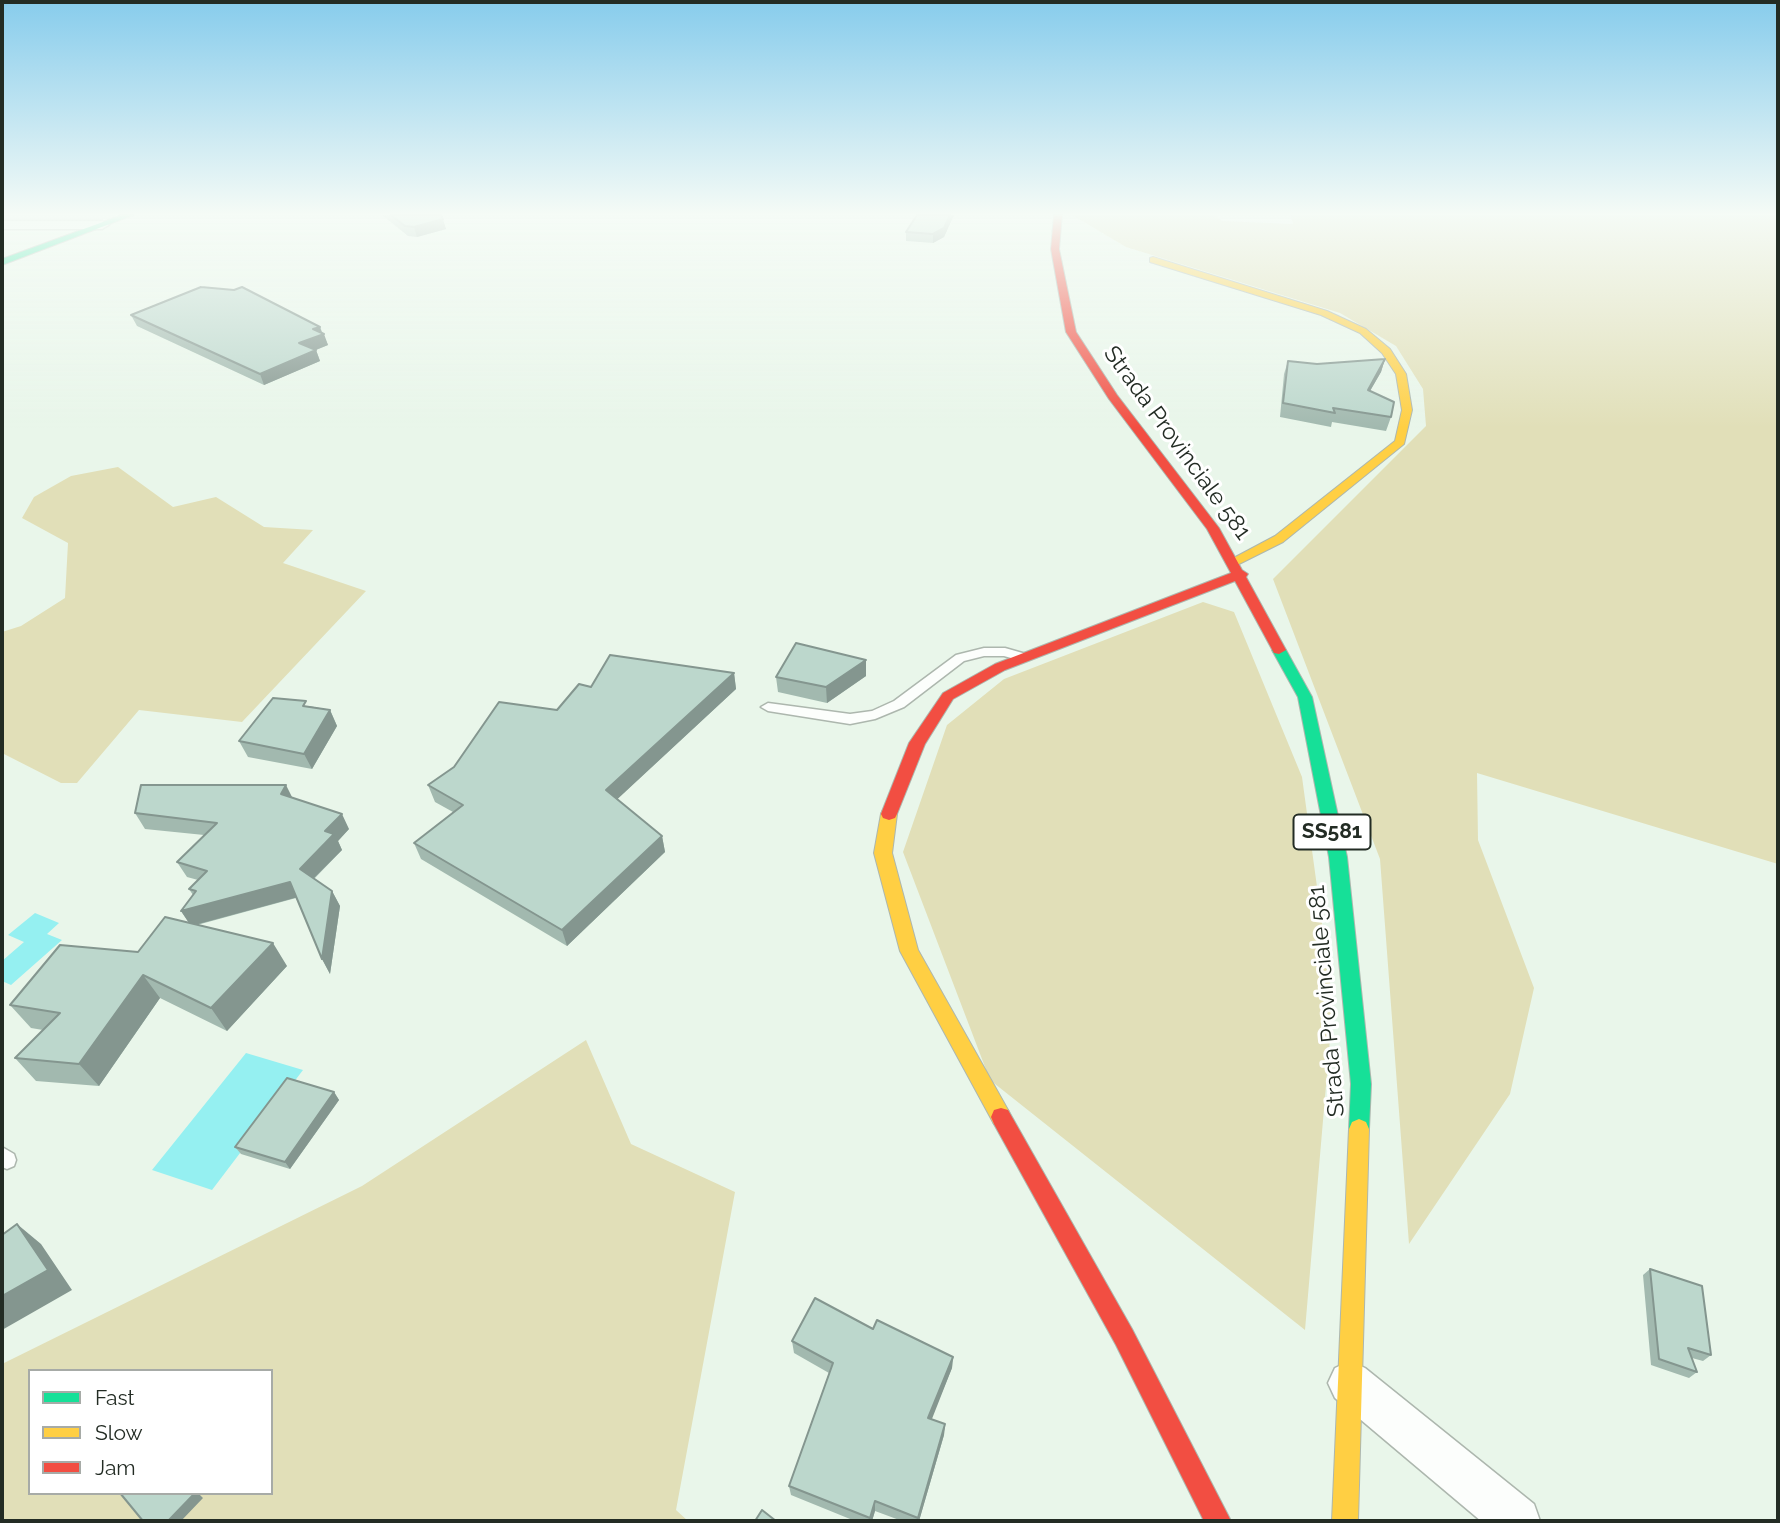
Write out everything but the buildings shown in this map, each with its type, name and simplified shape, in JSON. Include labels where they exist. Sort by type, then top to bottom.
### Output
[{"type":"street","name":"Strada Provinciale 581","points":[[1060,286],[1071,332],[1113,397],[1213,528],[1305,697],[1338,857],[1361,1084],[1345,1521]]},
{"type":"street","points":[[1218,1521],[1124,1337],[909,951],[883,853],[891,804],[917,743],[948,696],[1023,657],[1237,568],[1279,539],[1400,442],[1408,410],[1401,374],[1386,351],[1363,331],[1324,313],[1237,286]]},
{"type":"street","points":[[1350,1383],[1517,1521]]},
{"type":"lane","points":[[768,707],[849,719],[875,715],[899,704],[960,658],[984,652],[1005,652],[1023,657]]},
{"type":"shaded area","points":[[1253,286],[1778,286],[1778,864],[1477,773],[1478,840],[1534,988],[1510,1094],[1409,1244],[1380,859],[1273,579],[1426,426],[1423,389],[1396,346],[1340,313]]},
{"type":"shaded area","points":[[118,467],[173,507],[216,497],[264,527],[313,530],[283,563],[366,591],[242,722],[139,710],[77,783],[61,783],[2,753],[2,632],[21,626],[65,598],[68,543],[22,518],[34,497],[71,476]]},
{"type":"shaded area","points":[[1203,602],[1234,612],[1302,777],[1333,1004],[1305,1330],[990,1080],[903,852],[947,725],[1004,679]]},
{"type":"shaded area","points":[[586,1040],[631,1144],[735,1192],[676,1510],[688,1521],[2,1521],[2,1364],[362,1186]]},
{"type":"water","points":[[35,913],[59,923],[47,934],[62,940],[11,985],[2,981],[2,961],[24,942],[8,935]]},
{"type":"water","points":[[246,1053],[303,1070],[212,1190],[152,1170]]},
{"type":"traffic: fast","points":[[1279,650],[1305,697],[1338,857],[1361,1084],[1359,1129]]},
{"type":"traffic: slow","points":[[1234,561],[1279,539],[1400,442],[1407,410],[1401,374],[1386,351],[1363,331],[1324,313],[1237,286]]},
{"type":"traffic: slow","points":[[889,814],[883,853],[909,951],[1001,1117]]},
{"type":"traffic: slow","points":[[1345,1521],[1359,1129]]},
{"type":"traffic: jam","points":[[1062,286],[1071,332],[1113,397],[1213,528],[1279,650]]},
{"type":"traffic: jam","points":[[889,814],[917,743],[948,696],[1000,667],[1241,574]]},
{"type":"traffic: jam","points":[[1001,1117],[1124,1337],[1218,1521]]}]
